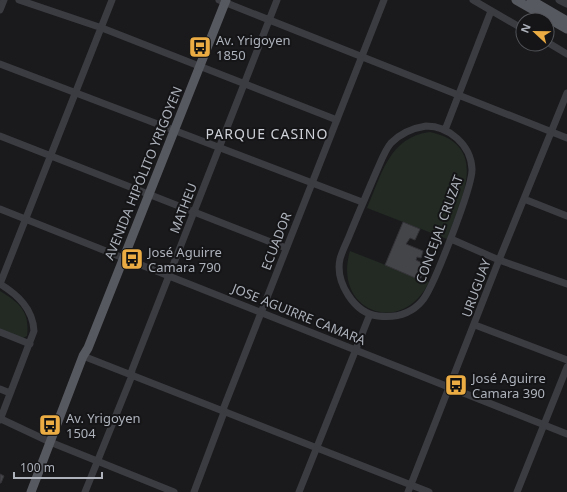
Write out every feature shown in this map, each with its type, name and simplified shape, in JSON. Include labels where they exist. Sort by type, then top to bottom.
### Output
[{"type":"main road","points":[[516,0],[567,29]]},
{"type":"main road","points":[[531,0],[567,21]]},
{"type":"main road","name":"AVENIDA HIPÓLITO YRIGOYEN","points":[[31,492],[121,257],[198,66],[222,1]]},
{"type":"street","points":[[0,10],[4,0]]},
{"type":"street","points":[[20,0],[102,28],[337,120]]},
{"type":"street","points":[[112,0],[0,284],[21,300],[34,320],[30,344],[0,419],[50,442],[98,460],[174,492]]},
{"type":"street","name":"MATHEU","points":[[86,492],[218,147],[277,0]]},
{"type":"street","name":"ECUADOR","points":[[194,492],[286,248],[384,0]]},
{"type":"street","points":[[473,0],[515,24]]},
{"type":"street","points":[[560,0],[567,4]]},
{"type":"street","points":[[222,1],[567,138]]},
{"type":"street","points":[[445,130],[491,10]]},
{"type":"street","points":[[555,47],[567,54]]},
{"type":"street","points":[[0,64],[311,184],[362,202]]},
{"type":"street","name":"URUGUAY","points":[[410,488],[475,325],[499,260],[567,93]]},
{"type":"street","name":"CONCEJAL CRUZAT","points":[[437,126],[445,130],[463,145],[469,153],[472,169],[470,185],[429,292],[422,302],[402,315],[391,318],[370,314],[357,305],[347,293],[340,277],[340,260],[362,202],[385,151],[391,143],[408,130],[437,126]]},
{"type":"street","points":[[0,136],[286,248]]},
{"type":"street","points":[[524,199],[567,216]]},
{"type":"street","name":"JOSE AGUIRRE CAMARA","points":[[0,209],[567,434]]},
{"type":"street","points":[[450,239],[499,260],[567,284]]},
{"type":"street","points":[[299,492],[370,314]]},
{"type":"street","points":[[475,325],[567,360]]},
{"type":"street","points":[[0,332],[30,344]]},
{"type":"street","points":[[83,356],[316,447],[410,488],[429,492]]},
{"type":"street","points":[[517,492],[567,367]]},
{"type":"street","points":[[0,389],[10,393]]},
{"type":"shaded area","points":[[430,132],[449,139],[460,149],[466,161],[467,176],[464,191],[447,239],[367,208],[383,170],[396,149],[405,141],[416,135]]},
{"type":"shaded area","points":[[350,251],[429,282],[417,299],[403,309],[387,313],[373,310],[360,302],[351,289],[347,272]]},
{"type":"shaded area","points":[[0,291],[18,304],[25,314],[28,328],[27,336],[23,338],[0,329]]},
{"type":"building","points":[[403,222],[420,229],[415,240],[410,238],[406,244],[423,251],[421,258],[417,257],[416,260],[426,265],[420,280],[385,265]]},
{"type":"building","points":[[0,474],[4,476],[1,483],[0,483]]},
{"type":"place","name":"Av. Yrigoyen 1850","points":[[200,47]]},
{"type":"place","name":"José Aguirre Camara 790","points":[[132,259]]},
{"type":"place","name":"José Aguirre Camara 390","points":[[456,385]]},
{"type":"place","name":"Av. Yrigoyen 1504","points":[[50,425]]},
{"type":"district","name":"PARQUE CASINO","points":[[267,134]]}]
